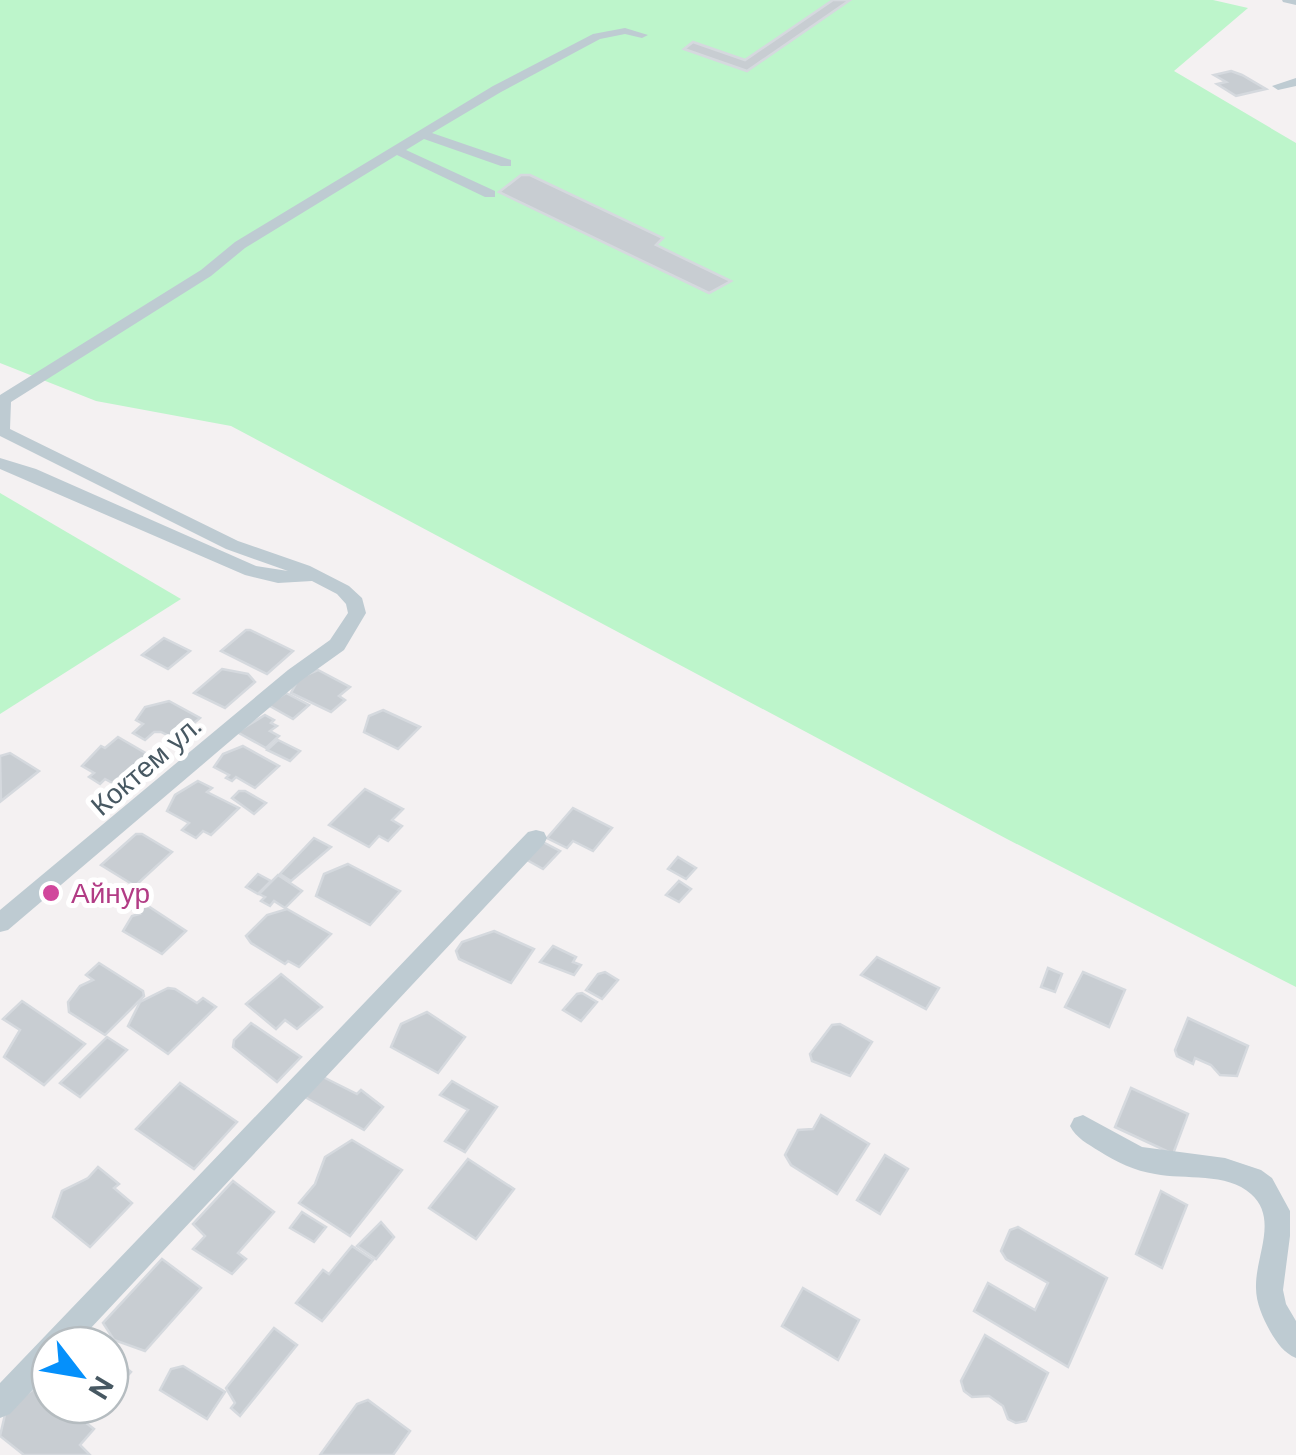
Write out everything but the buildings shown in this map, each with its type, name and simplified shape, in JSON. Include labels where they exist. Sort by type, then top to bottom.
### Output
[{"type":"street","points":[[1287,0],[1296,2]]},
{"type":"street","points":[[595,20],[600,24],[597,36]]},
{"type":"street","points":[[315,576],[232,545],[1,430],[3,400],[191,283],[240,245],[422,134],[597,36],[624,31],[642,35]]},
{"type":"street","points":[[1278,86],[1296,82]]},
{"type":"street","points":[[422,134],[506,163]]},
{"type":"street","points":[[398,151],[490,194]]},
{"type":"street","points":[[0,463],[250,572],[278,578],[315,576]]},
{"type":"street","name":"Коктем ул.","points":[[0,923],[348,633],[357,613],[354,602],[344,590],[315,576]]},
{"type":"street","points":[[75,1325],[536,838]]},
{"type":"street","points":[[1083,1126],[1118,1150],[1150,1162],[1224,1170],[1262,1184],[1280,1218],[1270,1290],[1276,1318],[1296,1344]]},
{"type":"street","points":[[0,1404],[30,1373]]},
{"type":"green space","points":[[0,0],[1213,0],[1248,8],[1174,71],[1296,143],[1296,987],[1007,839],[231,426],[96,401],[0,363]]},
{"type":"green space","points":[[0,493],[181,599],[0,714]]},
{"type":"place","name":"Айнур","points":[[51,893]]}]
